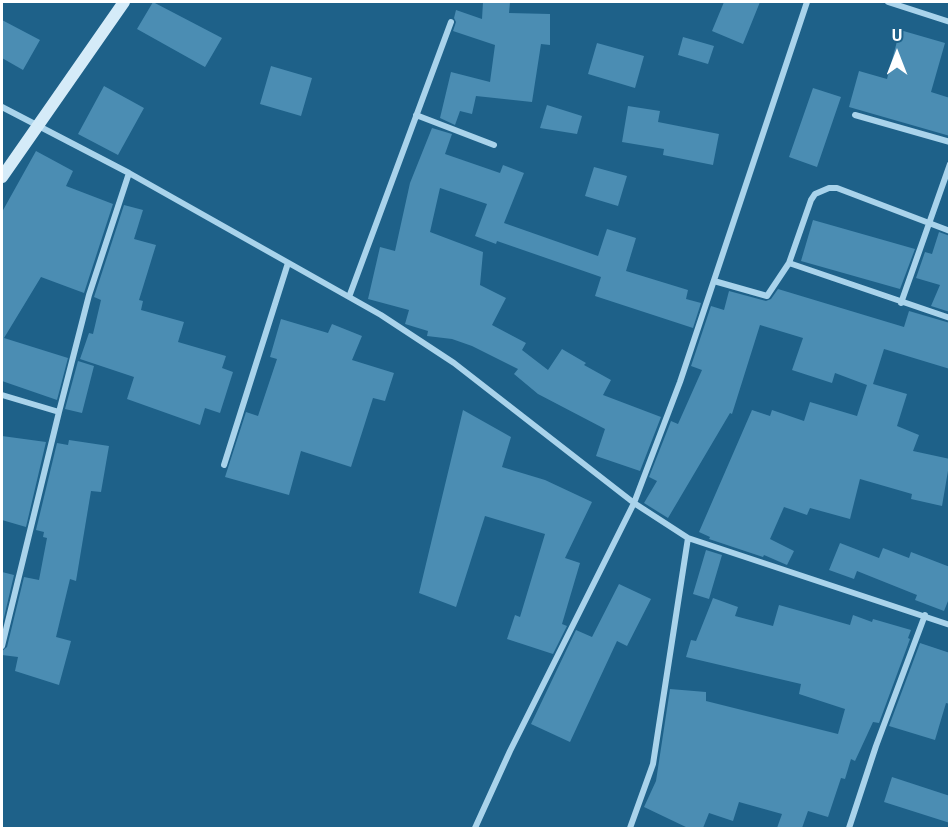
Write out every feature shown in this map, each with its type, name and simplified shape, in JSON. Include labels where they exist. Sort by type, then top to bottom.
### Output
[{"type":"main road","points":[[2,177],[124,2]]},
{"type":"street","points":[[475,828],[510,752],[634,503],[680,382],[807,2]]},
{"type":"street","points":[[888,2],[950,22]]},
{"type":"street","points":[[349,297],[451,22]]},
{"type":"street","points":[[2,107],[129,173],[349,297],[454,363],[634,503],[688,538],[950,625]]},
{"type":"street","points":[[416,115],[494,145]]},
{"type":"street","points":[[855,115],[950,142]]},
{"type":"street","points":[[901,303],[950,164]]},
{"type":"street","points":[[2,646],[89,295],[129,173]]},
{"type":"street","points":[[714,281],[766,296],[771,292],[789,263],[812,200],[821,190],[837,188],[950,231]]},
{"type":"street","points":[[224,465],[288,263]]},
{"type":"street","points":[[789,263],[950,318]]},
{"type":"street","points":[[2,395],[59,412]]},
{"type":"street","points":[[630,828],[654,759],[668,656],[688,538]]},
{"type":"street","points":[[849,828],[876,746],[925,615]]},
{"type":"building","points":[[153,2],[222,38],[205,67],[137,29]]},
{"type":"building","points":[[483,2],[510,2],[509,13],[550,14],[550,45],[541,44],[532,102],[476,96],[472,114],[460,111],[455,125],[440,118],[451,72],[490,82],[495,45],[453,31],[456,22],[454,18],[456,10],[482,19]]},
{"type":"building","points":[[724,2],[760,2],[743,44],[712,31]]},
{"type":"building","points":[[2,20],[40,40],[23,70],[2,58]]},
{"type":"building","points":[[900,30],[945,43],[931,92],[950,98],[950,136],[849,107],[859,71],[887,79]]},
{"type":"building","points":[[683,37],[714,46],[708,64],[678,55]]},
{"type":"building","points":[[597,43],[644,56],[635,88],[588,74]]},
{"type":"building","points":[[271,66],[312,78],[301,116],[260,104]]},
{"type":"building","points":[[104,86],[144,108],[118,155],[78,134]]},
{"type":"building","points":[[813,88],[841,97],[817,167],[789,157]]},
{"type":"building","points":[[547,105],[582,116],[577,134],[540,128]]},
{"type":"building","points":[[628,106],[660,111],[658,122],[719,134],[713,165],[663,155],[664,149],[622,142]]},
{"type":"building","points":[[432,128],[452,134],[445,154],[500,173],[503,165],[524,173],[504,223],[598,256],[607,229],[636,238],[626,271],[688,290],[686,299],[701,303],[693,328],[595,296],[601,277],[497,241],[496,244],[475,236],[487,204],[440,188],[430,232],[483,252],[480,285],[506,298],[492,325],[526,343],[522,350],[548,370],[562,349],[611,380],[603,395],[661,417],[640,471],[596,456],[605,429],[538,394],[514,374],[518,369],[472,346],[452,339],[427,336],[428,331],[405,324],[409,310],[368,299],[380,247],[395,251],[410,183]]},
{"type":"building","points":[[36,151],[73,171],[66,186],[113,204],[84,293],[41,277],[4,338],[68,358],[57,400],[2,381],[2,212]]},
{"type":"building","points":[[594,167],[627,176],[618,206],[585,196]]},
{"type":"building","points":[[124,205],[143,210],[134,239],[156,245],[139,300],[143,301],[141,310],[184,322],[178,342],[226,356],[222,368],[233,372],[220,413],[205,408],[200,425],[127,399],[134,377],[80,359],[89,333],[93,334],[101,300],[94,297]]},
{"type":"building","points":[[813,220],[915,249],[900,289],[801,261]]},
{"type":"building","points":[[939,232],[950,236],[950,312],[931,306],[940,285],[916,278],[925,252],[932,254]]},
{"type":"building","points":[[778,289],[904,327],[909,311],[950,323],[950,369],[884,349],[873,384],[907,394],[897,426],[919,435],[913,451],[950,459],[942,506],[911,499],[912,494],[860,479],[850,519],[810,508],[807,515],[784,507],[770,539],[794,551],[787,565],[764,555],[763,557],[709,539],[710,537],[699,532],[752,410],[770,416],[772,410],[804,421],[810,402],[857,416],[867,385],[835,373],[832,383],[792,370],[803,338],[760,325],[732,414],[730,413],[668,518],[644,503],[657,481],[649,477],[671,421],[678,424],[702,370],[691,366],[711,306],[724,310],[729,291],[766,301],[771,299]]},
{"type":"building","points":[[281,319],[328,333],[332,324],[362,336],[352,360],[394,373],[385,401],[373,398],[351,467],[301,451],[289,495],[225,477],[246,412],[258,416],[277,359],[270,357]]},
{"type":"building","points":[[78,361],[94,366],[82,413],[65,409]]},
{"type":"building","points":[[463,410],[511,437],[502,467],[545,480],[592,502],[565,558],[580,563],[562,624],[567,626],[553,654],[507,639],[515,615],[520,617],[545,534],[485,516],[456,607],[419,593]]},
{"type":"building","points":[[2,436],[46,442],[26,527],[2,520]]},
{"type":"building","points":[[69,440],[109,446],[101,492],[91,491],[76,581],[70,579],[56,637],[71,641],[59,685],[15,671],[18,657],[2,655],[2,651],[7,647],[24,577],[39,580],[47,538],[43,537],[44,532],[36,530],[57,443],[68,445]]},
{"type":"building","points":[[840,543],[879,558],[883,548],[909,558],[911,552],[950,567],[950,596],[944,611],[915,600],[917,595],[857,571],[854,579],[829,570]]},
{"type":"building","points":[[706,550],[722,555],[709,599],[693,594]]},
{"type":"building","points":[[2,572],[14,575],[2,626]]},
{"type":"building","points":[[619,584],[651,599],[627,646],[617,641],[570,742],[531,724],[576,630],[592,637]]},
{"type":"building","points":[[713,598],[738,607],[735,616],[773,626],[779,605],[850,625],[853,615],[872,622],[873,619],[911,630],[908,638],[910,639],[879,723],[873,722],[855,761],[851,759],[845,779],[841,778],[828,817],[808,811],[802,828],[777,828],[782,814],[739,802],[733,821],[709,813],[703,828],[688,828],[644,807],[656,781],[670,689],[706,692],[706,701],[838,734],[845,709],[799,694],[801,684],[686,657],[691,640],[696,641]]},
{"type":"building","points":[[920,643],[950,653],[950,704],[946,703],[935,740],[889,726]]},
{"type":"building","points":[[892,777],[950,796],[950,823],[884,802]]}]
